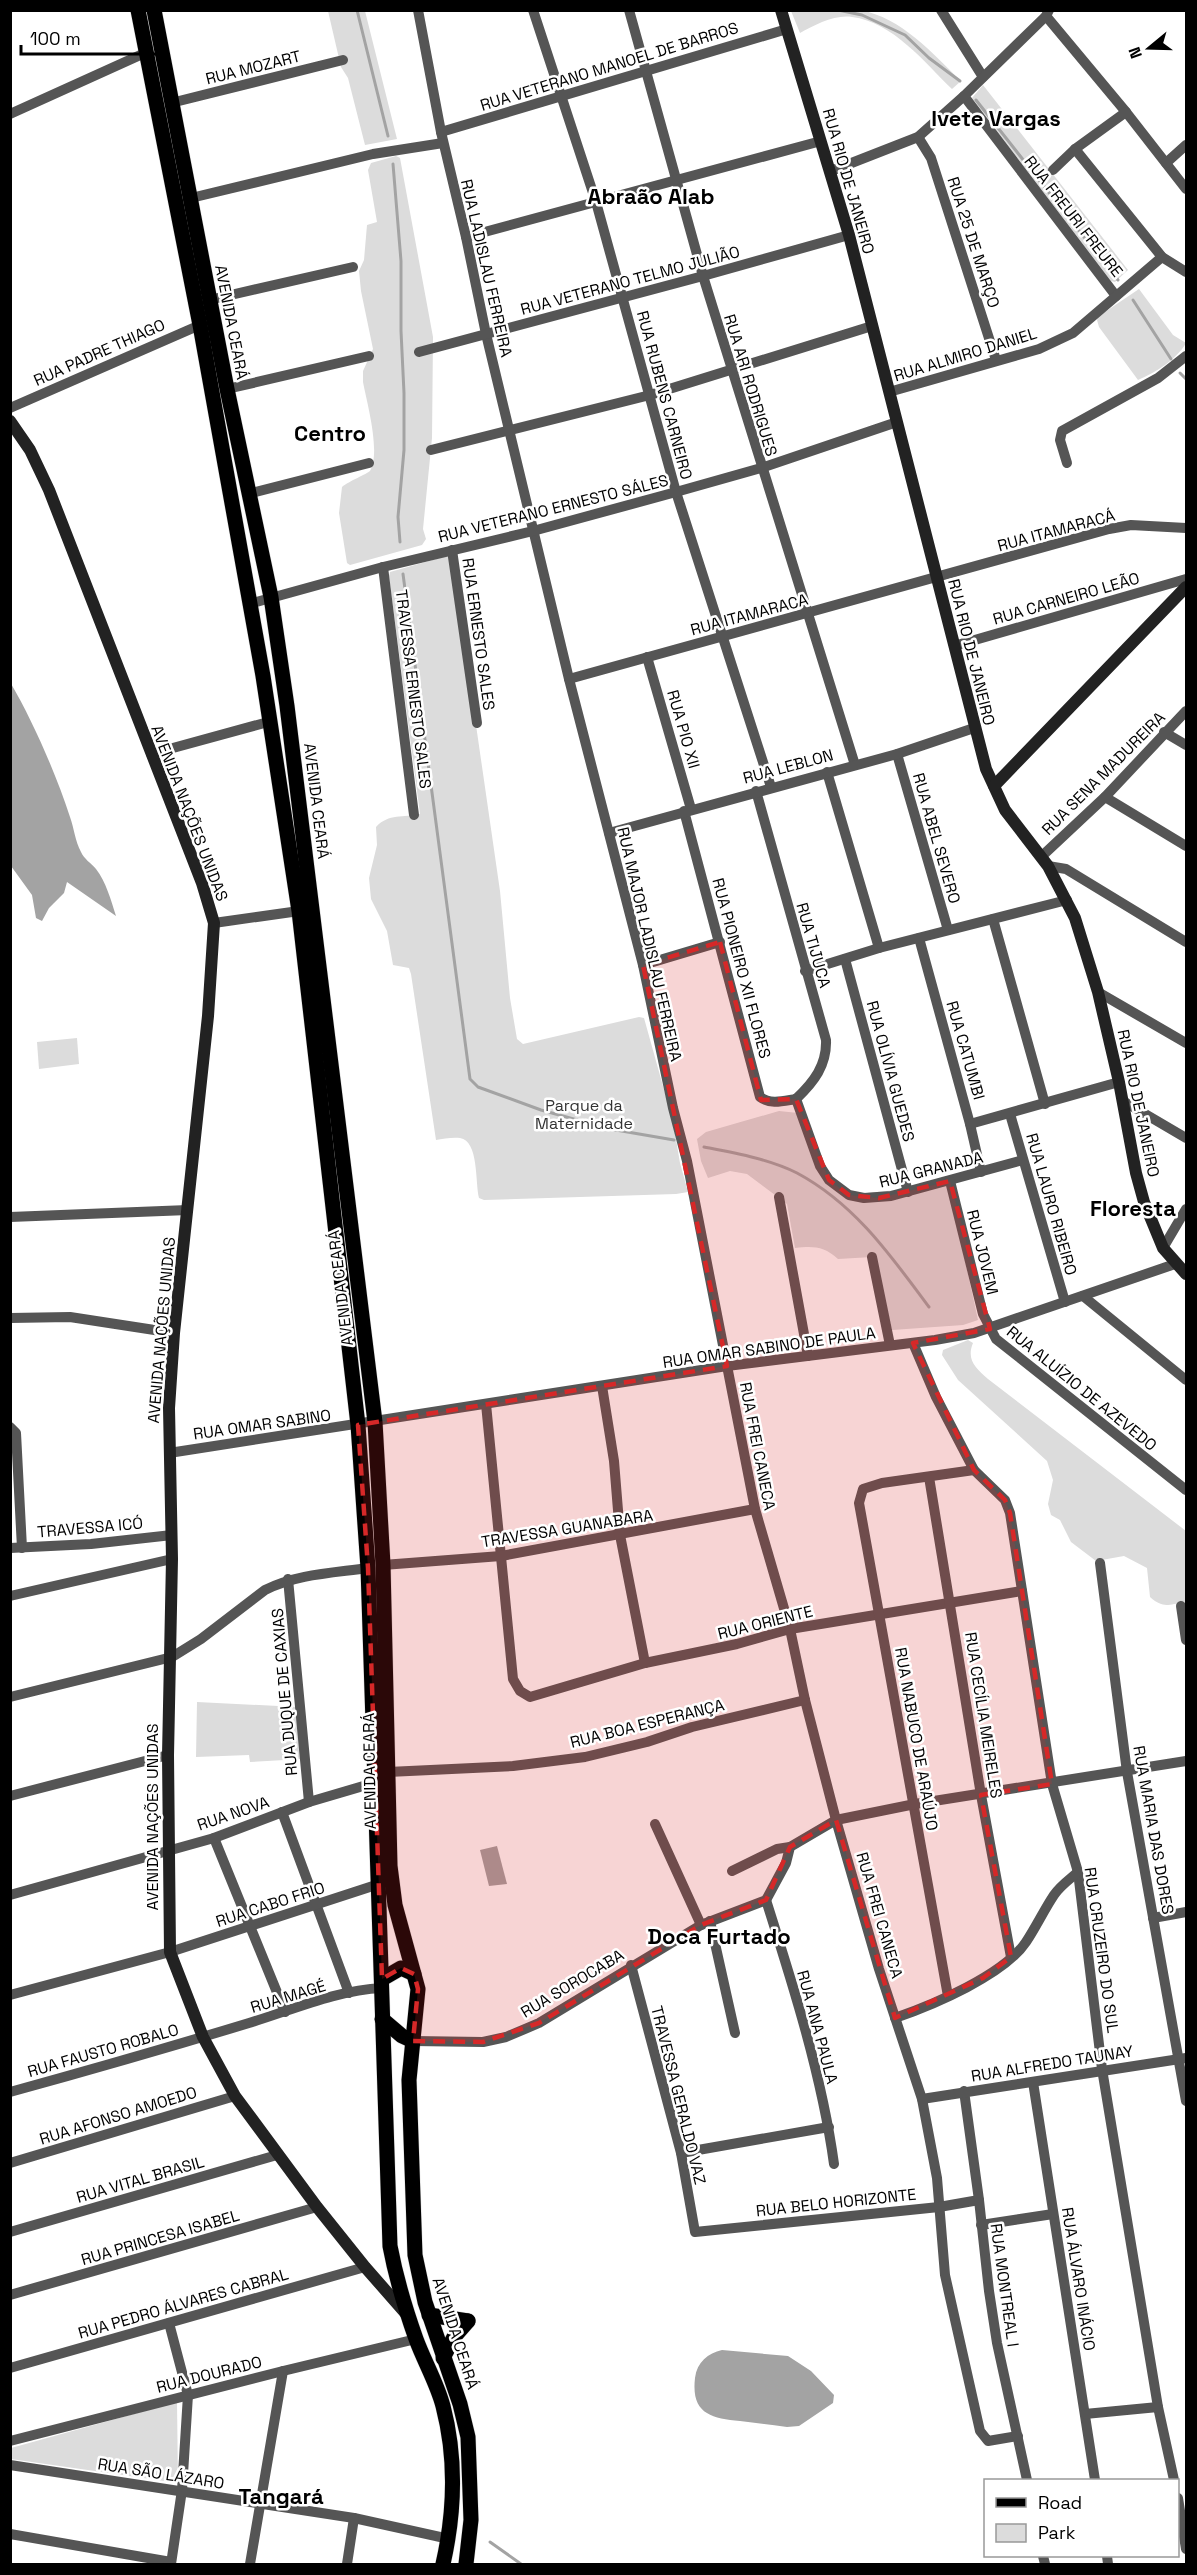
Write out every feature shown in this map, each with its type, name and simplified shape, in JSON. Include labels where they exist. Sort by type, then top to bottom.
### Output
[{"type":"main road","name":"AVENIDA CEARÁ","points":[[138,10],[200,325],[263,676],[268,722],[299,911],[375,1566]]},
{"type":"main road","name":"AVENIDA CEARÁ","points":[[154,10],[209,300],[271,597],[295,768],[375,1422],[375,1566],[382,1777],[395,1905],[418,1989],[409,2080],[415,2255],[419,2282],[460,2404],[468,2437],[471,2520],[466,2565]]},
{"type":"main road","points":[[263,676],[273,681],[287,706]]},
{"type":"main road","points":[[273,744],[282,760],[295,768]]},
{"type":"main road","name":"AVENIDA CEARÁ","points":[[382,1777],[379,1884],[390,2246],[396,2278],[416,2339],[443,2404],[450,2442],[454,2485],[449,2539],[443,2565]]},
{"type":"main road","points":[[382,1984],[401,1968],[414,1974]]},
{"type":"main road","points":[[382,2019],[402,2036],[413,2040]]},
{"type":"main road","points":[[429,2315],[468,2321],[454,2337],[443,2358]]},
{"type":"main road","points":[[409,2316],[422,2329],[434,2332]]},
{"type":"street","name":"RUA LADISLAU FERREIRA","points":[[418,10],[442,137],[533,531]]},
{"type":"street","name":"RUA RUBENS CARNEIRO","points":[[534,10],[560,98],[596,202],[676,492],[771,787]]},
{"type":"street","name":"RUA ARI RODRIGUES","points":[[629,10],[675,180],[731,371],[855,765]]},
{"type":"street","name":"RUA RIO DE JANEIRO","points":[[781,10],[849,234],[974,728],[993,786],[1017,828],[1045,861],[1066,900],[1083,940],[1119,1082],[1143,1202],[1163,1248],[1186,1274]]},
{"type":"street","points":[[941,10],[948,18],[979,80]]},
{"type":"street","points":[[831,171],[918,137],[965,95],[1047,13],[1186,189]]},
{"type":"street","name":"RUA VETERANO MANOEL DE BARROS","points":[[191,198],[442,137],[647,70],[787,29]]},
{"type":"street","points":[[10,114],[147,52]]},
{"type":"street","name":"RUA MOZART","points":[[171,103],[343,60]]},
{"type":"street","name":"RUA FREURI FREURE","points":[[965,95],[1122,291]]},
{"type":"street","points":[[1053,170],[1075,149],[1126,112]]},
{"type":"street","name":"RUA 25 DE MARÇO","points":[[918,137],[931,158],[996,360]]},
{"type":"street","points":[[466,237],[821,141]]},
{"type":"street","points":[[1166,163],[1186,145]]},
{"type":"street","points":[[1075,149],[1162,256],[1186,272]]},
{"type":"street","name":"RUA VETERANO TELMO JULIÃO","points":[[418,352],[623,298],[849,234]]},
{"type":"street","name":"RUA ALMIRO DANIEL","points":[[889,392],[1039,349],[1072,333],[1162,256]]},
{"type":"street","points":[[209,300],[354,267]]},
{"type":"street","name":"RUA PADRE THIAGO","points":[[10,408],[200,325]]},
{"type":"street","points":[[431,450],[650,395],[872,326]]},
{"type":"street","points":[[227,389],[369,356]]},
{"type":"street","points":[[1067,463],[1060,440],[1062,431],[1158,378],[1186,356]]},
{"type":"street","name":"AVENIDA NAÇÕES UNIDAS","points":[[10,421],[30,450],[49,490],[202,883],[214,923],[208,1016],[174,1333],[169,1408],[172,1535],[172,1657],[168,1755],[170,1952],[203,2037],[235,2096],[317,2207],[365,2267],[409,2316]]},
{"type":"street","name":"RUA VETERANO ERNESTO SÁLES","points":[[249,604],[676,492],[761,468],[897,422]]},
{"type":"street","points":[[248,494],[369,463]]},
{"type":"street","name":"RUA ITAMARACÁ","points":[[936,579],[1109,529],[1131,525],[1186,528]]},
{"type":"street","name":"RUA MAJOR LADISLAU FERREIRA","points":[[533,531],[643,965],[673,1108],[687,1161],[727,1366]]},
{"type":"street","name":"RUA ERNESTO SALES","points":[[452,550],[477,723]]},
{"type":"street","name":"TRAVESSA ERNESTO SALES","points":[[383,567],[414,815]]},
{"type":"street","name":"RUA ITAMARACA","points":[[569,679],[936,579]]},
{"type":"street","name":"RUA CARNEIRO LEÃO","points":[[954,646],[1186,579]]},
{"type":"street","points":[[993,786],[1186,587]]},
{"type":"street","name":"RUA PIO XII","points":[[648,657],[688,810]]},
{"type":"street","name":"RUA SENA MADUREIRA","points":[[1045,861],[1186,711]]},
{"type":"street","points":[[151,754],[268,722]]},
{"type":"street","name":"RUA LEBLON","points":[[609,833],[897,754],[974,728]]},
{"type":"street","points":[[1164,732],[1186,745]]},
{"type":"street","name":"RUA ABEL SEVERO","points":[[897,754],[948,930]]},
{"type":"street","points":[[827,772],[879,948]]},
{"type":"street","name":"RUA TIJUCA","points":[[756,791],[826,1040],[826,1057],[813,1080],[796,1099]]},
{"type":"street","points":[[1105,797],[1186,846]]},
{"type":"street","name":"RUA PIONEIRO XII FLORES","points":[[688,810],[760,1097],[775,1103],[796,1099]]},
{"type":"street","points":[[1045,861],[1066,869],[1186,942]]},
{"type":"street","points":[[805,971],[879,948],[1066,900]]},
{"type":"street","points":[[214,923],[299,911]]},
{"type":"street","points":[[993,919],[1045,1104]]},
{"type":"street","name":"RUA CATUMBI","points":[[919,938],[981,1172]]},
{"type":"street","points":[[643,965],[720,942]]},
{"type":"street","name":"RUA OLÍVIA GUEDES","points":[[845,959],[908,1192]]},
{"type":"street","points":[[1098,992],[1186,1043]]},
{"type":"street","points":[[970,1124],[1119,1082]]},
{"type":"street","name":"RUA GRANADA","points":[[796,1099],[820,1166],[829,1180],[849,1195],[872,1198],[908,1192],[1023,1160]]},
{"type":"street","points":[[1123,1101],[1186,1138]]},
{"type":"street","name":"RUA LAURO RIBEIRO","points":[[1010,1114],[1065,1302]]},
{"type":"street","name":"RUA JOVEM","points":[[950,1181],[983,1314],[990,1329]]},
{"type":"street","points":[[779,1197],[808,1356]]},
{"type":"street","points":[[1163,1248],[1186,1209]]},
{"type":"street","points":[[10,1217],[188,1210]]},
{"type":"street","points":[[872,1257],[890,1345]]},
{"type":"street","name":"RUA OMAR SABINO DE PAULA","points":[[358,1425],[727,1366],[913,1343],[990,1329],[1175,1264]]},
{"type":"street","points":[[1083,1296],[1186,1380]]},
{"type":"street","points":[[10,1318],[70,1317],[174,1333]]},
{"type":"street","name":"RUA ALUÍZIO DE AZEVEDO","points":[[990,1329],[996,1339],[1186,1490]]},
{"type":"street","name":"RUA CRUZEIRO DO SUL","points":[[913,1343],[936,1397],[974,1470],[1005,1500],[1010,1513],[1052,1784],[1078,1872],[1102,2070],[1158,2407],[1174,2479]]},
{"type":"street","name":"RUA FREI CANECA","points":[[727,1366],[755,1509],[790,1629],[805,1700],[836,1820],[879,1969],[922,2099],[933,2154],[945,2275],[980,2431],[988,2441],[1018,2436]]},
{"type":"street","points":[[602,1386],[614,1461],[620,1535],[645,1663]]},
{"type":"street","points":[[486,1404],[501,1556]]},
{"type":"street","name":"RUA OMAR SABINO","points":[[170,1453],[358,1425]]},
{"type":"street","points":[[10,1427],[16,1433],[16,1548]]},
{"type":"street","points":[[929,1477],[974,1470]]},
{"type":"street","name":"RUA NABUCO DE ARAÚJO","points":[[929,1477],[882,1483],[863,1489],[860,1503],[894,1706],[915,1804],[948,1996]]},
{"type":"street","name":"RUA CECÍLIA MEIRELES","points":[[929,1477],[981,1795],[1011,1957]]},
{"type":"street","name":"TRAVESSA GUANABARA","points":[[10,1697],[172,1657],[201,1639],[265,1590],[288,1579],[375,1566],[501,1556],[755,1509]]},
{"type":"street","name":"TRAVESSA ICÓ","points":[[16,1548],[172,1535]]},
{"type":"street","name":"RUA ORIENTE","points":[[501,1556],[513,1679],[520,1691],[530,1697],[645,1663],[737,1644],[790,1629],[1022,1591]]},
{"type":"street","points":[[10,1596],[172,1559]]},
{"type":"street","name":"RUA MARIA DAS DORES","points":[[1100,1563],[1127,1772],[1153,1918],[1183,2058],[1186,2101]]},
{"type":"street","name":"RUA DUQUE DE CAXIAS","points":[[288,1579],[309,1802]]},
{"type":"street","points":[[1181,1606],[1186,1640]]},
{"type":"street","name":"RUA BOA ESPERANÇA","points":[[382,1777],[513,1766],[585,1757],[647,1742],[692,1727],[805,1700]]},
{"type":"street","points":[[10,1796],[168,1755]]},
{"type":"street","points":[[732,1871],[777,1849],[790,1847],[836,1820],[915,1804],[1186,1761]]},
{"type":"street","name":"RUA NOVA","points":[[10,1895],[214,1838],[382,1777]]},
{"type":"street","points":[[282,1812],[349,1993]]},
{"type":"street","points":[[655,1824],[705,1923],[735,2033]]},
{"type":"street","points":[[214,1838],[285,2013]]},
{"type":"street","points":[[766,1900],[786,1863],[790,1847]]},
{"type":"street","points":[[896,2018],[921,2009],[983,1978],[1011,1957],[1025,1944],[1056,1893],[1078,1872]]},
{"type":"street","name":"RUA CABO FRIO","points":[[10,1995],[170,1952],[379,1884]]},
{"type":"street","name":"RUA SOROCABA","points":[[413,2040],[483,2042],[506,2037],[539,2023],[631,1965],[705,1923],[766,1900]]},
{"type":"street","name":"RUA ANA PAULA","points":[[766,1900],[788,1969],[829,2127],[834,2164]]},
{"type":"street","points":[[1153,1918],[1186,1912]]},
{"type":"street","name":"TRAVESSA GERALDO VAZ","points":[[631,1965],[681,2153],[695,2232]]},
{"type":"street","name":"RUA MAGÉ","points":[[203,2037],[382,1984]]},
{"type":"street","name":"RUA FAUSTO ROBALO","points":[[10,2092],[203,2037]]},
{"type":"street","name":"RUA ALFREDO TAUNAY","points":[[922,2099],[1183,2058]]},
{"type":"street","name":"RUA ÁLVARO INÁCIO","points":[[1033,2082],[1095,2479]]},
{"type":"street","name":"RUA MONTREAL I","points":[[964,2091],[998,2343],[1027,2479]]},
{"type":"street","name":"RUA AFONSO AMOEDO","points":[[10,2163],[235,2096]]},
{"type":"street","points":[[681,2153],[829,2127]]},
{"type":"street","name":"RUA VITAL BRASIL","points":[[10,2232],[277,2155]]},
{"type":"street","name":"RUA BELO HORIZONTE","points":[[695,2232],[939,2207],[979,2200]]},
{"type":"street","name":"RUA PRINCESA ISABEL","points":[[10,2295],[317,2207]]},
{"type":"street","points":[[981,2225],[1053,2214]]},
{"type":"street","name":"RUA PEDRO ÁLVARES CABRAL","points":[[10,2368],[365,2267]]},
{"type":"street","points":[[10,2534],[171,2563],[182,2490],[188,2395],[169,2323]]},
{"type":"street","name":"RUA DOURADO","points":[[10,2441],[283,2370],[416,2339]]},
{"type":"street","points":[[250,2565],[283,2370]]},
{"type":"street","points":[[1086,2414],[1158,2407]]},
{"type":"street","name":"RUA SÃO LÁZARO","points":[[10,2465],[354,2518],[449,2539]]},
{"type":"street","points":[[1179,2504],[1186,2549]]},
{"type":"street","points":[[347,2565],[354,2518]]},
{"type":"highlighted area","points":[[720,942],[761,1100],[796,1099],[829,1180],[849,1195],[879,1198],[950,1181],[990,1329],[913,1343],[974,1470],[1005,1500],[1010,1513],[1052,1784],[981,1795],[1011,1957],[983,1978],[895,2018],[836,1820],[790,1847],[766,1900],[701,1925],[539,2023],[483,2042],[413,2041],[418,1989],[414,1974],[401,1968],[382,1979],[368,1568],[358,1425],[727,1366],[643,965]]},
{"type":"green space","points":[[843,9],[875,14],[915,38],[961,81],[952,89],[895,35],[867,20],[839,17],[800,33],[791,11]]},
{"type":"green space","points":[[328,11],[365,11],[397,139],[365,145],[348,78],[341,67]]},
{"type":"green space","points":[[983,85],[1128,270],[1115,282],[1111,281],[972,98]]},
{"type":"green space","points":[[396,156],[400,158],[433,337],[432,438],[423,529],[426,539],[422,545],[350,565],[347,563],[339,513],[342,487],[370,471],[374,452],[372,427],[363,382],[363,371],[373,349],[359,271],[364,260],[367,225],[377,222],[368,170],[371,163]]},
{"type":"green space","points":[[1139,289],[1173,335],[1186,343],[1165,365],[1138,380],[1099,327],[1097,320],[1099,316]]},
{"type":"green space","name":"Parque da Maternidade","points":[[447,556],[452,559],[500,891],[510,998],[517,1039],[523,1044],[639,1017],[644,1018],[673,1122],[688,1192],[484,1200],[479,1198],[473,1154],[466,1141],[460,1138],[436,1140],[411,974],[409,968],[393,965],[387,931],[371,899],[369,878],[377,845],[376,827],[391,818],[420,814],[389,576],[390,572]]},
{"type":"green space","points":[[77,1038],[79,1064],[39,1069],[37,1042]]},
{"type":"green space","points":[[779,1111],[798,1113],[815,1154],[847,1195],[945,1185],[949,1187],[978,1320],[963,1325],[892,1330],[875,1260],[872,1257],[838,1259],[818,1248],[795,1248],[787,1204],[747,1174],[730,1171],[708,1178],[701,1161],[697,1139],[706,1132]]},
{"type":"green space","points":[[968,1340],[973,1343],[971,1354],[973,1363],[988,1379],[1186,1531],[1186,1603],[1160,1604],[1150,1597],[1147,1568],[1124,1556],[1096,1561],[1071,1542],[1060,1520],[1051,1515],[1048,1504],[1053,1480],[1047,1461],[958,1380],[942,1355],[943,1350]]},
{"type":"green space","points":[[197,1702],[298,1707],[302,1759],[250,1762],[249,1755],[196,1757]]},
{"type":"green space","points":[[177,2402],[178,2483],[11,2459],[11,2448]]},
{"type":"shaded area","points":[[10,682],[51,766],[79,848],[103,880],[116,916],[67,882],[64,893],[49,908],[42,921],[36,918],[32,895],[11,866]]},
{"type":"shaded area","points":[[497,1846],[507,1884],[489,1886],[480,1850]]},
{"type":"shaded area","points":[[722,2350],[788,2356],[811,2371],[834,2395],[833,2403],[799,2426],[787,2427],[729,2420],[705,2412],[696,2399],[696,2372],[704,2359]]},
{"type":"waterway","points":[[357,10],[388,136]]},
{"type":"waterway","points":[[838,10],[862,15],[905,35],[929,58],[960,81]]},
{"type":"waterway","points":[[976,100],[1118,280]]},
{"type":"waterway","points":[[393,164],[401,261],[404,393],[404,450],[398,517],[400,542]]},
{"type":"waterway","points":[[1133,300],[1171,359]]},
{"type":"waterway","points":[[1180,373],[1186,379]]},
{"type":"waterway","points":[[403,574],[470,1079],[478,1087],[541,1110],[610,1129],[674,1140]]},
{"type":"waterway","points":[[704,1147],[775,1164],[797,1173],[818,1186],[837,1200],[870,1232],[929,1307]]},
{"type":"waterway","points":[[490,2542],[521,2564]]},
{"type":"district","name":"Ivete Vargas","points":[[996,118]]},
{"type":"district","name":"Abraão Alab","points":[[651,196]]},
{"type":"district","name":"Centro","points":[[330,433]]},
{"type":"district","name":"Floresta","points":[[1133,1208]]},
{"type":"district","name":"Doca Furtado","points":[[719,1936]]},
{"type":"district","name":"Tangará","points":[[281,2496]]}]
